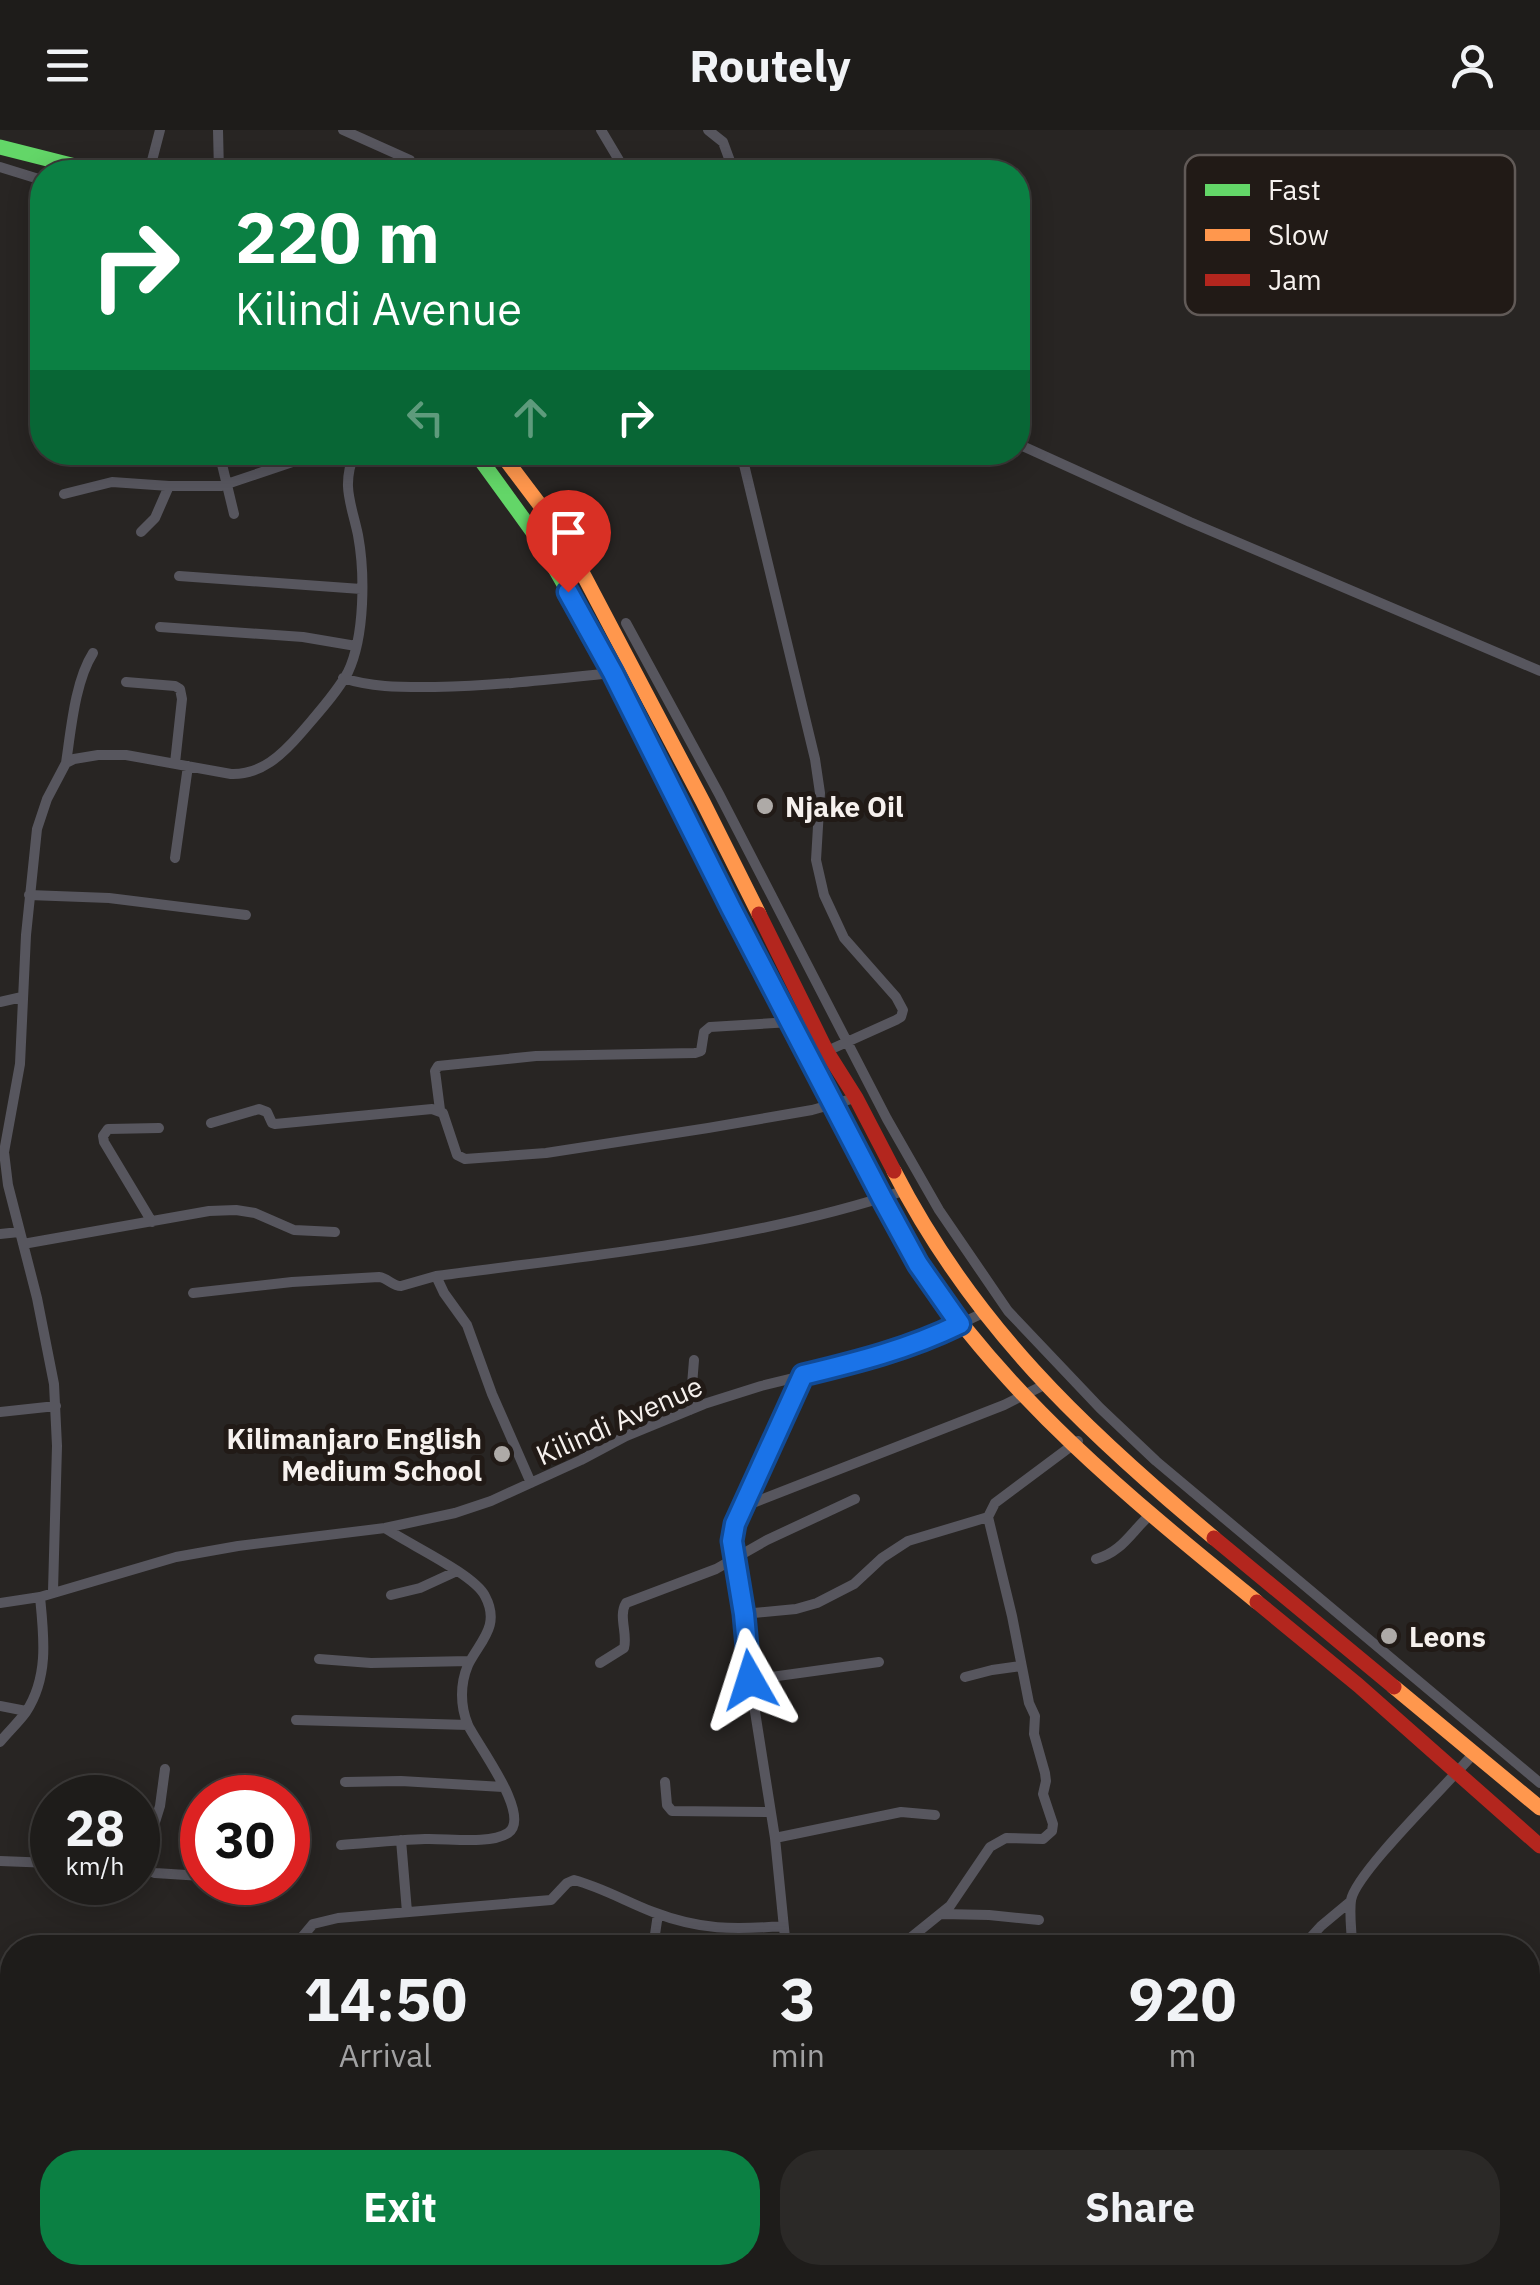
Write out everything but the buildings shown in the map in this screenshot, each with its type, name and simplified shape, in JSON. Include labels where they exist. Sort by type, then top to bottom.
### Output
[{"type":"main road","points":[[0,147],[51,160]]},
{"type":"main road","points":[[483,465],[537,539],[613,673],[882,1198],[918,1264],[960,1324],[1024,1396],[1150,1514],[1342,1672],[1540,1846]]},
{"type":"main road","points":[[510,465],[584,574],[703,802],[826,1052],[856,1098],[920,1222],[983,1312],[1090,1431],[1540,1808]]},
{"type":"street","points":[[152,160],[160,130]]},
{"type":"street","points":[[218,130],[219,160]]},
{"type":"street","points":[[343,130],[410,160]]},
{"type":"street","points":[[601,130],[619,160]]},
{"type":"street","points":[[708,130],[722,142],[729,160]]},
{"type":"street","points":[[0,167],[30,176]]},
{"type":"street","points":[[1030,449],[1540,671]]},
{"type":"street","points":[[221,465],[234,514]]},
{"type":"street","points":[[64,494],[112,482],[225,485],[280,465]]},
{"type":"street","points":[[66,763],[98,754],[244,774],[262,768],[294,742],[343,678],[356,646],[362,570],[347,484],[352,465]]},
{"type":"street","points":[[744,465],[816,759],[820,804],[816,860],[820,884],[844,938],[902,1008],[896,1020],[826,1052]]},
{"type":"street","points":[[141,532],[155,518],[169,486]]},
{"type":"street","points":[[179,576],[362,590]]},
{"type":"street","points":[[626,623],[887,1119],[939,1210],[994,1292],[1026,1332],[1156,1461],[1540,1783]]},
{"type":"street","points":[[160,626],[303,637],[356,646]]},
{"type":"street","points":[[54,1591],[56,1406],[47,1346],[8,1185],[4,1152],[20,1064],[29,895],[39,820],[66,763],[84,670],[93,653]]},
{"type":"street","points":[[343,678],[376,687],[477,686],[613,673]]},
{"type":"street","points":[[126,682],[180,689],[175,762]]},
{"type":"street","points":[[175,858],[188,766]]},
{"type":"street","points":[[29,895],[108,898],[246,915]]},
{"type":"street","points":[[0,1002],[22,997]]},
{"type":"street","points":[[809,1018],[790,1023],[710,1027],[704,1032],[701,1050],[695,1054],[536,1056],[438,1066],[435,1071],[440,1110],[457,1155],[464,1159],[546,1153],[772,1118],[856,1098]]},
{"type":"street","points":[[211,1123],[259,1108],[268,1112],[276,1124],[440,1110]]},
{"type":"street","points":[[152,1222],[103,1136],[108,1130],[159,1128]]},
{"type":"street","points":[[193,1292],[379,1276],[401,1286],[436,1276],[722,1236],[837,1212],[903,1191]]},
{"type":"street","points":[[0,1234],[21,1238],[236,1210],[272,1219],[294,1230],[335,1232]]},
{"type":"street","points":[[436,1276],[467,1325],[531,1483]]},
{"type":"street","name":"Kilindi Avenue","points":[[0,1603],[40,1597],[176,1556],[385,1528],[455,1512],[491,1501],[690,1410],[734,1394],[868,1360],[930,1338],[983,1312]]},
{"type":"street","points":[[690,1410],[694,1360]]},
{"type":"street","points":[[784,1935],[776,1838],[732,1541],[735,1524],[803,1375]]},
{"type":"street","points":[[744,1507],[1024,1396],[1044,1384]]},
{"type":"street","points":[[0,1412],[56,1406]]},
{"type":"street","points":[[913,1935],[942,1914],[990,1847],[1006,1838],[1043,1838],[1052,1831],[1043,1794],[1045,1773],[1034,1734],[1035,1716],[988,1516],[995,1503],[1090,1431]]},
{"type":"street","points":[[600,1663],[624,1648],[622,1608],[626,1603],[716,1569],[854,1499]]},
{"type":"street","points":[[1096,1559],[1121,1547],[1150,1514]]},
{"type":"street","points":[[744,1614],[817,1604],[854,1584],[908,1540],[988,1516]]},
{"type":"street","points":[[341,1845],[482,1840],[507,1834],[513,1828],[514,1818],[504,1787],[468,1724],[462,1694],[470,1661],[489,1632],[489,1606],[484,1594],[457,1571],[385,1528]]},
{"type":"street","points":[[391,1595],[420,1588],[457,1571]]},
{"type":"street","points":[[0,1742],[26,1711],[42,1672],[45,1646],[40,1597]]},
{"type":"street","points":[[320,1659],[371,1663],[470,1661]]},
{"type":"street","points":[[750,1680],[879,1662]]},
{"type":"street","points":[[965,1677],[1022,1666]]},
{"type":"street","points":[[0,1706],[26,1711]]},
{"type":"street","points":[[296,1720],[468,1724]]},
{"type":"street","points":[[1352,1935],[1351,1901],[1357,1885],[1474,1754]]},
{"type":"street","points":[[160,1806],[165,1770]]},
{"type":"street","points":[[345,1782],[504,1787]]},
{"type":"street","points":[[665,1782],[667,1806],[672,1811],[770,1812]]},
{"type":"street","points":[[776,1838],[900,1812],[935,1815]]},
{"type":"street","points":[[401,1840],[407,1912]]},
{"type":"street","points":[[0,1861],[30,1863]]},
{"type":"street","points":[[304,1935],[313,1924],[354,1916],[551,1900],[574,1880],[658,1914],[722,1930],[783,1926]]},
{"type":"street","points":[[1313,1935],[1351,1901]]},
{"type":"street","points":[[655,1935],[658,1914]]},
{"type":"street","points":[[942,1914],[1039,1920]]},
{"type":"traffic: fast","points":[[0,147],[51,160]]},
{"type":"traffic: fast","points":[[484,465],[538,539],[588,626],[874,1186],[918,1263]]},
{"type":"traffic: slow","points":[[510,465],[543,509],[583,574],[759,914]]},
{"type":"traffic: slow","points":[[894,1171],[959,1278],[1034,1371],[1120,1456],[1214,1538]]},
{"type":"traffic: slow","points":[[918,1263],[953,1312],[1031,1403],[1118,1486],[1257,1602]]},
{"type":"traffic: slow","points":[[1394,1687],[1540,1808]]},
{"type":"traffic: jam","points":[[759,914],[827,1052],[894,1171]]},
{"type":"traffic: jam","points":[[1214,1538],[1394,1687]]},
{"type":"traffic: jam","points":[[1257,1602],[1358,1685],[1540,1846]]},
{"type":"place","name":"Njake Oil","points":[[765,806]]},
{"type":"place","name":"Kilimanjaro English Medium School","points":[[502,1454]]},
{"type":"place","name":"Leons","points":[[1389,1636]]},
{"type":"route","points":[[568,592],[882,1198],[918,1264],[960,1324],[868,1360],[803,1375],[735,1524],[732,1541],[750,1680]]}]
